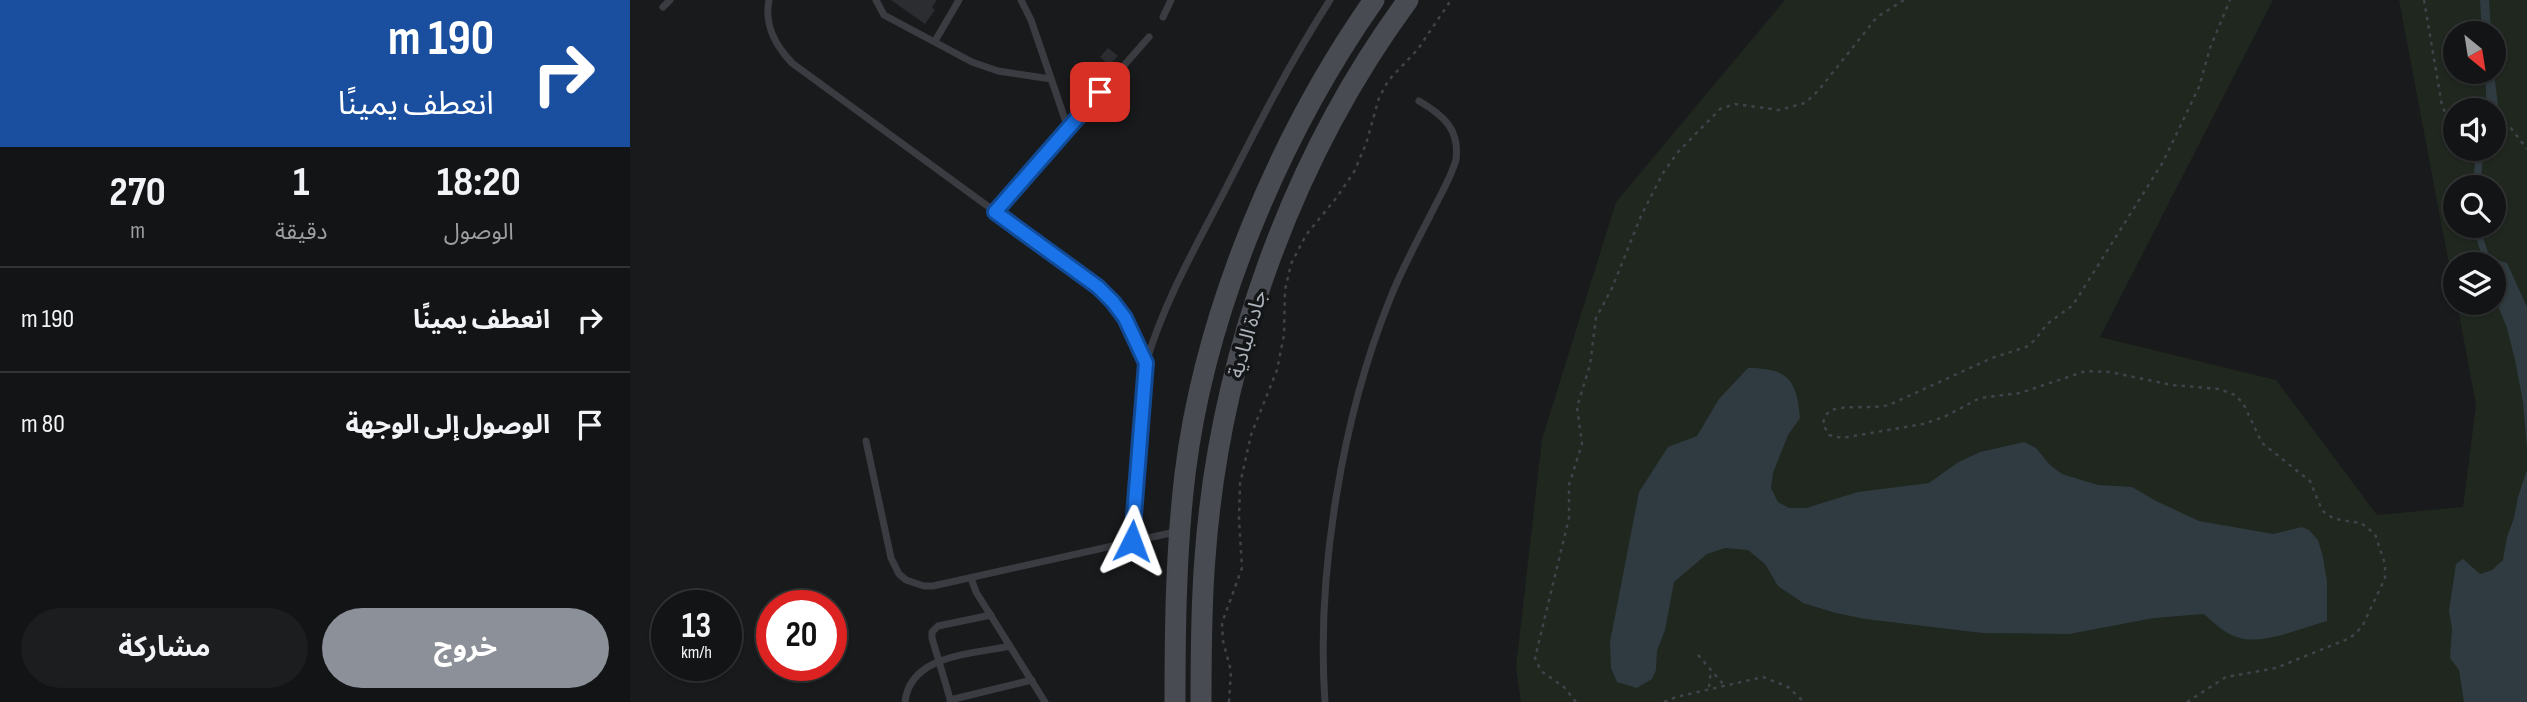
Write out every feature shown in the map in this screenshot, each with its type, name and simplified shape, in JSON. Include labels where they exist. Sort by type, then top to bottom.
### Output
[{"type":"street","name":"جادة البادية","points":[[1175,702],[1175,600],[1185,471],[1196,411],[1224,305],[1249,236],[1299,124],[1374,0]]},
{"type":"street","name":"جادة البادية","points":[[1200,702],[1205,558],[1210,506],[1218,454],[1241,353],[1270,256],[1313,156],[1339,108],[1408,0]]},
{"type":"lane","points":[[663,7],[670,0]]},
{"type":"lane","points":[[769,0],[768,21],[772,37],[780,51],[792,63],[1098,287],[1125,318],[1146,363]]},
{"type":"lane","points":[[876,0],[884,15],[985,67],[1051,79]]},
{"type":"lane","points":[[935,41],[959,0]]},
{"type":"lane","points":[[1021,0],[1031,20],[1068,128]]},
{"type":"lane","points":[[1163,17],[1171,0]]},
{"type":"lane","points":[[1132,541],[1146,363],[1154,336],[1173,289],[1295,54],[1330,0]]},
{"type":"lane","points":[[995,212],[1149,37]]},
{"type":"lane","points":[[1325,702],[1324,605],[1327,570],[1337,498],[1356,405],[1369,356],[1391,296],[1457,160],[1457,142],[1450,125],[1438,112],[1419,101]]},
{"type":"lane","points":[[866,441],[891,558],[899,574],[914,584],[923,586],[971,578],[1179,531]]},
{"type":"lane","points":[[971,578],[976,592],[1045,702]]},
{"type":"lane","points":[[991,615],[935,628],[931,635],[951,701],[1032,680]]},
{"type":"lane","points":[[905,702],[915,677],[939,661],[1010,646]]},
{"type":"path","points":[[1229,702],[1231,671],[1223,641],[1222,623],[1242,568],[1238,501],[1242,466],[1251,435],[1277,370],[1284,335],[1285,290],[1291,264],[1306,235],[1354,172],[1366,144],[1379,98],[1388,82],[1418,49],[1451,0]]},
{"type":"path","points":[[1576,702],[1564,687],[1541,671],[1535,658],[1569,519],[1569,485],[1582,444],[1577,407],[1590,365],[1594,328],[1598,312],[1612,288],[1641,216],[1670,162],[1715,113],[1735,104],[1779,110],[1805,103],[1818,92],[1877,17],[1904,0]]},
{"type":"path","points":[[2187,702],[2226,677],[2276,667],[2355,635],[2362,627],[2386,573],[2375,534],[2361,523],[2335,519],[2326,514],[2310,481],[2262,443],[2246,408],[2235,395],[2219,389],[2172,385],[2094,370],[2014,394],[1980,398],[1937,420],[1923,424],[1842,438],[1829,435],[1823,424],[1825,416],[1832,410],[1889,405],[1986,360],[2020,350],[2035,340],[2047,324],[2073,305],[2163,162],[2199,87],[2210,48],[2230,0]]},
{"type":"path","points":[[2424,0],[2443,109]]},
{"type":"path","points":[[2506,127],[2514,130],[2527,149]]},
{"type":"path","points":[[1698,655],[1724,685]]},
{"type":"path","points":[[1709,689],[1711,670]]},
{"type":"path","points":[[1664,702],[1673,697],[1759,677],[1788,687],[1804,702]]},
{"type":"shaded area","points":[[1785,0],[2273,0],[2100,337],[2276,380],[2377,515],[2463,507],[2476,405],[2459,315],[2506,315],[2506,252],[2447,252],[2444,238],[2506,238],[2506,175],[2443,175],[2443,233],[2399,0],[2527,0],[2527,702],[1521,702],[1516,667],[1542,439],[1616,202]]},
{"type":"shaded area","points":[[2480,0],[2489,0],[2490,21],[2481,21]]},
{"type":"shaded area","points":[[2486,84],[2495,84],[2497,98],[2486,98]]},
{"type":"shaded area","points":[[2475,161],[2483,161],[2481,175],[2474,175]]},
{"type":"shaded area","points":[[2476,238],[2483,238],[2488,252],[2481,252]]},
{"type":"shaded area","points":[[2506,263],[2527,307],[2527,449],[2523,402],[2502,315],[2506,315]]},
{"type":"shaded area","points":[[1748,368],[1772,370],[1781,374],[1788,378],[1796,394],[1800,418],[1788,435],[1773,473],[1771,488],[1778,502],[1789,508],[1806,508],[1858,492],[1929,483],[1957,463],[1980,452],[2024,442],[2036,448],[2050,465],[2062,474],[2098,485],[2132,487],[2199,521],[2273,534],[2302,527],[2309,530],[2318,540],[2323,557],[2327,582],[2327,621],[2272,637],[2249,640],[2230,634],[2204,614],[2154,618],[2069,634],[1983,633],[1865,619],[1803,603],[1778,586],[1765,564],[1748,550],[1725,548],[1707,554],[1674,582],[1652,679],[1637,688],[1617,682],[1611,668],[1610,642],[1639,492],[1668,447],[1697,436],[1719,399]]},
{"type":"shaded area","points":[[2527,470],[2527,702],[2464,702],[2459,670],[2450,658],[2452,629],[2449,611],[2456,564],[2463,559],[2480,574],[2492,570],[2503,560]]},
{"type":"building","points":[[891,0],[937,0],[932,7],[935,10],[925,24]]},
{"type":"building","points":[[1108,48],[1118,56],[1109,65],[1100,57]]},
{"type":"route","points":[[1100,92],[995,212],[1098,287],[1113,302],[1125,318],[1146,363],[1132,541]]}]
